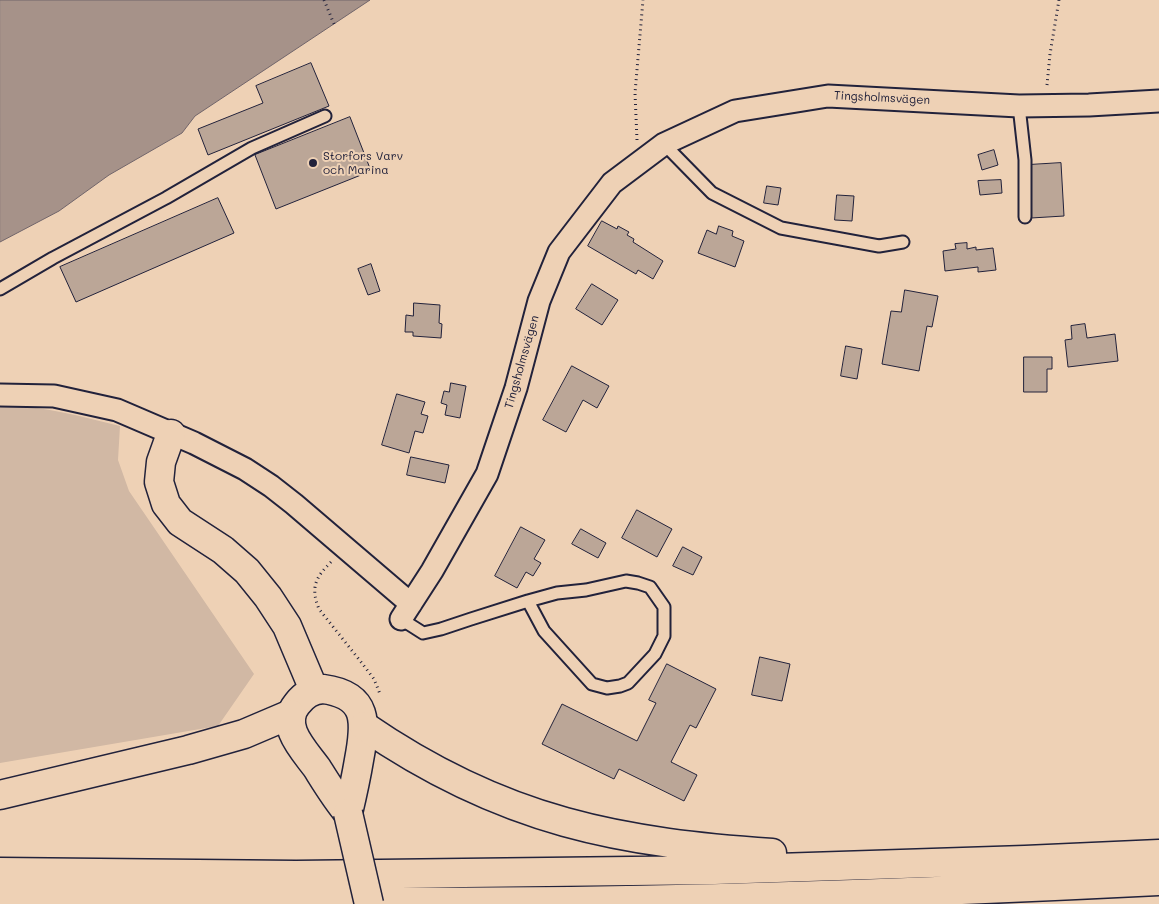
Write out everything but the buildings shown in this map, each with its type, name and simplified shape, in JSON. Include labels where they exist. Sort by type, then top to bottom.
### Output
[{"type":"main road","points":[[171,434],[161,462],[159,482],[166,504],[180,522],[223,550],[241,566],[268,597],[287,626],[314,690]]},
{"type":"main road","points":[[348,813],[364,726],[358,707],[352,700],[333,690],[323,688],[314,690],[300,700],[291,714],[292,731],[334,796],[348,813],[369,904]]},
{"type":"main road","points":[[0,795],[198,748],[244,734],[291,714]]},
{"type":"main road","points":[[364,726],[393,746],[450,778],[505,801],[565,822],[646,840],[780,853],[1050,846],[1149,854]]},
{"type":"main road","points":[[0,872],[296,875],[715,870],[1149,854]]},
{"type":"main road","points":[[0,898],[358,902],[571,901],[925,892],[1159,881]]},
{"type":"main road","points":[[1019,904],[1103,884]]},
{"type":"street","name":"Tingsholmsvägen","points":[[406,612],[432,571],[487,474],[516,388],[539,301],[560,252],[612,183],[664,144],[735,111],[828,96],[1019,106],[1090,105],[1159,101]]},
{"type":"street","points":[[0,395],[54,396],[116,410],[194,443],[245,469],[271,486],[406,612]]},
{"type":"lane","points":[[1019,106],[1025,160],[1025,218]]},
{"type":"lane","points":[[0,289],[53,258],[166,198],[252,148],[325,116]]},
{"type":"lane","points":[[664,144],[712,193],[782,228],[879,246],[903,242]]},
{"type":"lane","points":[[406,612],[423,633],[442,629],[528,601],[557,593],[586,590],[626,581],[638,582],[650,587],[664,608],[664,636],[655,654],[628,683],[606,688],[592,684],[544,631],[528,601]]},
{"type":"path","points":[[324,0],[334,24]]},
{"type":"path","points":[[638,163],[635,93],[643,0]]},
{"type":"path","points":[[1047,106],[1050,54],[1059,0]]},
{"type":"shaded area","points":[[0,0],[370,0],[195,116],[182,133],[109,175],[59,211],[0,242]]},
{"type":"shaded area","points":[[0,406],[45,409],[120,426],[118,460],[129,491],[254,674],[218,726],[0,763]]},
{"type":"place","name":"Storfors Varv och Marina","points":[[313,163]]}]
